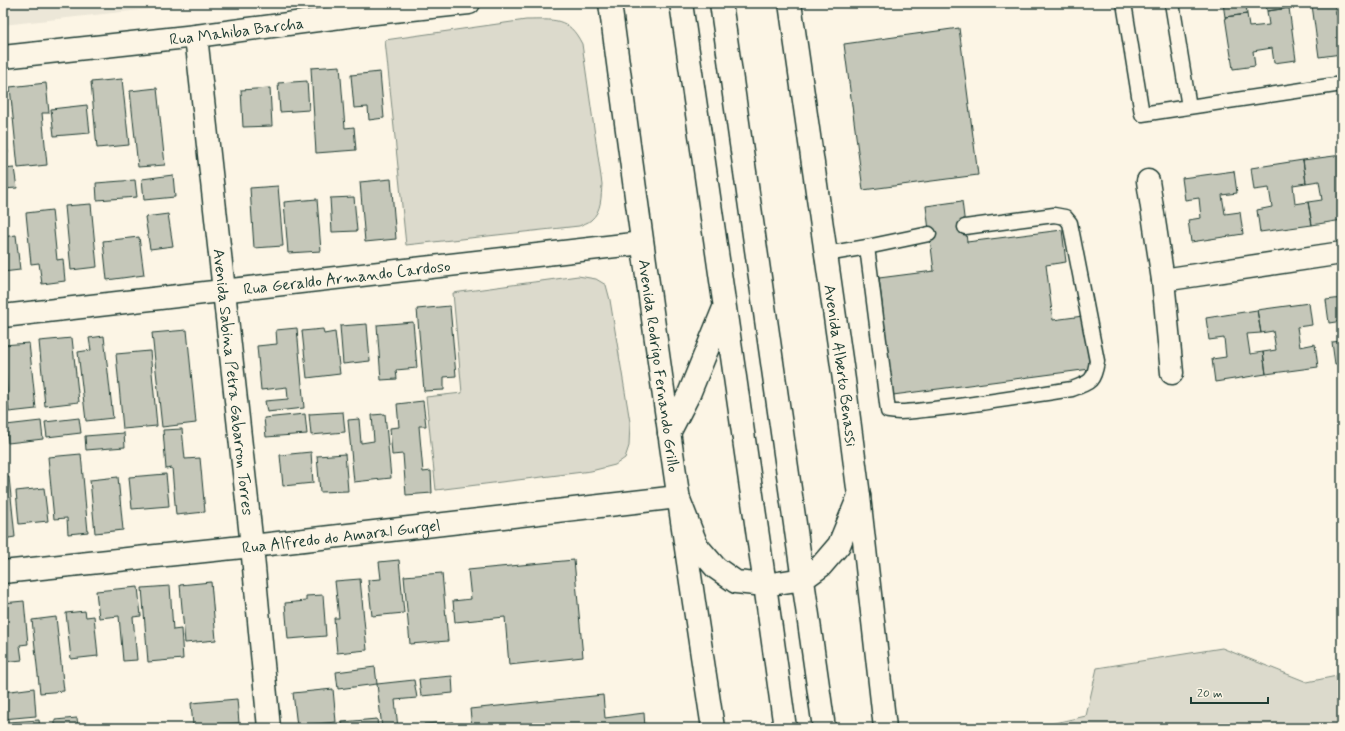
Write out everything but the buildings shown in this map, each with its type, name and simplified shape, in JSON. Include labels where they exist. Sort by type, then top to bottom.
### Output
[{"type":"street","name":"Rua Mahiba Barcha","points":[[3,57],[196,36],[355,9],[469,3]]},
{"type":"street","name":"Avenida Rodrigo Fernando Grillo","points":[[610,3],[678,497],[713,728]]},
{"type":"street","points":[[681,3],[785,728]]},
{"type":"street","points":[[721,3],[824,728]]},
{"type":"street","name":"Avenida Alberto Benassi","points":[[790,3],[859,496],[885,728]]},
{"type":"street","name":"Avenida Sabina Petra Gabarron Torres","points":[[196,36],[252,546],[269,728]]},
{"type":"street","points":[[1148,181],[1163,280],[1172,373]]},
{"type":"street","name":"Rua Geraldo Armando Cardoso","points":[[3,316],[642,243]]},
{"type":"street","points":[[1163,280],[1342,253]]},
{"type":"street","points":[[669,432],[689,394],[724,307]]},
{"type":"street","points":[[678,497],[697,546],[716,568],[736,582],[765,585],[803,579],[821,566],[839,545],[859,496]]},
{"type":"street","name":"Rua Alfredo do Amaral Gurgel","points":[[3,572],[252,546],[678,497]]},
{"type":"lane","points":[[1124,3],[1142,114],[1342,84]]},
{"type":"lane","points":[[1172,3],[1189,107]]},
{"type":"lane","points":[[867,247],[888,411],[904,412],[958,406],[1072,389],[1087,384],[1095,375],[1097,361],[1070,224],[1065,217],[1054,215],[965,227]]},
{"type":"lane","points":[[826,254],[929,234]]},
{"type":"shaded area","points":[[3,3],[204,3],[3,25]]},
{"type":"shaded area","points":[[526,20],[552,20],[566,24],[577,35],[582,44],[602,184],[599,208],[595,216],[587,223],[579,226],[406,245],[385,40]]},
{"type":"shaded area","points":[[578,276],[596,279],[606,285],[610,300],[630,422],[629,446],[625,458],[615,465],[591,471],[436,490],[426,397],[462,393],[453,293]]},
{"type":"shaded area","points":[[1222,648],[1307,682],[1342,675],[1342,728],[1032,728],[1086,716],[1097,668]]}]
